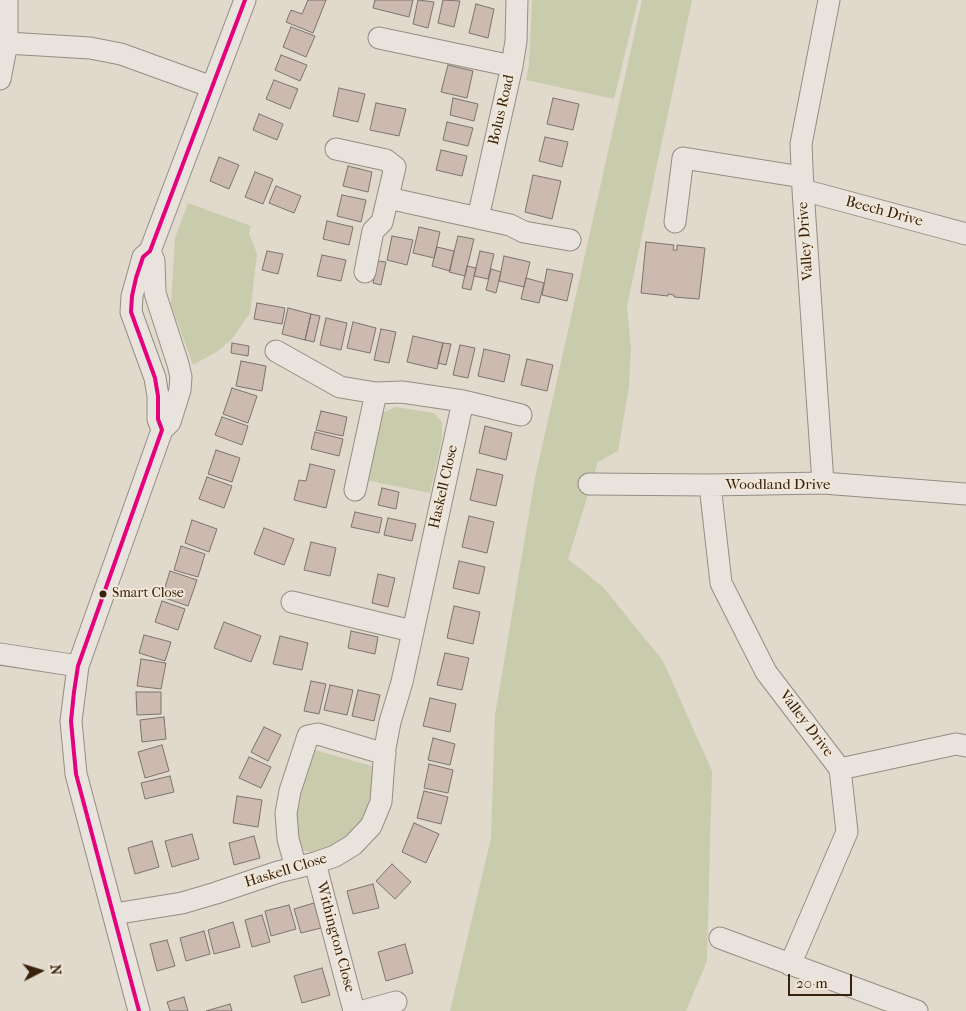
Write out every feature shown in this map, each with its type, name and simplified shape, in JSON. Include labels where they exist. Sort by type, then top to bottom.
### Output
[{"type":"street","points":[[0,80],[7,44],[7,0]]},
{"type":"street","points":[[139,1011],[76,774],[71,720],[78,666],[162,430],[170,422],[180,390],[181,377],[155,293],[154,261],[150,251],[245,0]]},
{"type":"street","name":"Bolus Road","points":[[478,218],[512,66],[516,41],[517,0]]},
{"type":"street","name":"Valley Drive","points":[[823,484],[802,183],[801,144],[829,0]]},
{"type":"street","points":[[379,38],[512,66]]},
{"type":"street","points":[[7,44],[90,48],[121,54],[212,87]]},
{"type":"street","points":[[336,149],[386,160],[395,167],[382,222],[373,231],[365,272]]},
{"type":"street","name":"Beech Drive","points":[[675,222],[684,158],[802,183],[966,234]]},
{"type":"street","points":[[388,198],[510,225],[524,232],[570,240]]},
{"type":"street","points":[[276,351],[340,387],[376,393],[402,392],[463,402],[521,415]]},
{"type":"street","points":[[354,490],[376,393]]},
{"type":"street","name":"Haskell Close","points":[[114,914],[216,894],[278,872],[306,866],[335,856],[353,845],[371,826],[381,802],[390,722],[402,682],[463,402]]},
{"type":"street","name":"Woodland Drive","points":[[589,484],[710,486],[823,484],[966,494]]},
{"type":"street","name":"Valley Drive","points":[[710,486],[721,583],[766,672],[840,769],[847,832],[790,965]]},
{"type":"street","points":[[287,600],[412,631]]},
{"type":"street","points":[[0,654],[78,666]]},
{"type":"street","name":"Withington Close","points":[[354,1011],[306,866],[288,839],[286,813],[290,791],[308,736],[318,734],[385,754]]},
{"type":"street","points":[[840,769],[956,744],[966,746]]},
{"type":"street","points":[[720,938],[917,1011]]},
{"type":"street","name":"Withington Close","points":[[363,1011],[396,1002]]},
{"type":"green space","points":[[532,0],[638,0],[614,99],[526,80],[529,65]]},
{"type":"green space","points":[[642,0],[692,0],[627,306],[631,349],[629,387],[618,451],[598,462],[568,559],[603,587],[663,661],[712,771],[707,961],[686,1011],[450,1011],[491,838],[495,715],[535,478]]},
{"type":"green space","points":[[188,203],[251,226],[249,233],[257,254],[250,313],[232,339],[218,351],[193,365],[171,304],[175,238]]},
{"type":"green space","points":[[396,407],[434,413],[442,422],[442,438],[430,493],[365,480],[382,413]]},
{"type":"green space","points":[[308,748],[375,767],[372,807],[351,837],[316,852],[297,850],[289,816]]},
{"type":"building","points":[[308,0],[326,0],[313,33],[286,22],[291,10],[302,14]]},
{"type":"building","points":[[375,0],[413,0],[409,17],[373,8]]},
{"type":"building","points":[[418,0],[434,2],[428,28],[413,24]]},
{"type":"building","points":[[443,0],[460,1],[454,27],[438,23]]},
{"type":"building","points":[[476,4],[494,9],[488,38],[469,33]]},
{"type":"building","points":[[291,27],[315,36],[306,57],[283,47]]},
{"type":"building","points":[[281,55],[307,65],[300,81],[275,70]]},
{"type":"building","points":[[448,65],[473,71],[467,98],[441,92]]},
{"type":"building","points":[[274,80],[298,89],[290,109],[266,99]]},
{"type":"building","points":[[339,88],[365,94],[358,122],[333,116]]},
{"type":"building","points":[[453,98],[478,104],[474,121],[450,115]]},
{"type":"building","points":[[553,98],[579,104],[573,130],[547,124]]},
{"type":"building","points":[[376,103],[406,109],[399,136],[370,130]]},
{"type":"building","points":[[259,114],[283,124],[277,140],[253,130]]},
{"type":"building","points":[[447,122],[473,128],[468,146],[443,140]]},
{"type":"building","points":[[545,137],[568,142],[562,167],[539,161]]},
{"type":"building","points":[[441,150],[467,156],[462,176],[436,170]]},
{"type":"building","points":[[219,157],[239,165],[229,189],[210,181]]},
{"type":"building","points":[[348,166],[372,172],[368,192],[343,186]]},
{"type":"building","points":[[255,172],[273,179],[263,204],[245,197]]},
{"type":"building","points":[[533,175],[561,181],[552,219],[525,212]]},
{"type":"building","points":[[276,186],[301,196],[294,213],[269,203]]},
{"type":"building","points":[[342,195],[366,200],[361,222],[337,216]]},
{"type":"building","points":[[327,221],[353,227],[349,245],[323,239]]},
{"type":"building","points":[[419,227],[440,232],[434,258],[413,253]]},
{"type":"building","points":[[392,236],[413,240],[407,265],[387,260]]},
{"type":"building","points":[[458,236],[474,239],[465,276],[449,272]]},
{"type":"building","points":[[646,242],[674,245],[673,250],[677,250],[677,245],[705,248],[699,299],[674,297],[674,295],[668,294],[668,296],[641,293]]},
{"type":"building","points":[[437,247],[454,251],[450,271],[432,266]]},
{"type":"building","points":[[267,251],[283,254],[278,274],[262,270]]},
{"type":"building","points":[[480,251],[494,254],[488,279],[474,276]]},
{"type":"building","points":[[322,255],[346,260],[341,281],[317,276]]},
{"type":"building","points":[[504,256],[530,262],[524,287],[499,281]]},
{"type":"building","points":[[378,261],[386,262],[381,285],[373,283]]},
{"type":"building","points":[[467,266],[476,268],[471,290],[462,288]]},
{"type":"building","points":[[491,269],[501,272],[496,293],[486,290]]},
{"type":"building","points":[[547,269],[573,274],[567,301],[542,295]]},
{"type":"building","points":[[526,278],[544,283],[539,303],[521,299]]},
{"type":"building","points":[[257,303],[285,308],[282,324],[254,319]]},
{"type":"building","points":[[288,308],[311,314],[305,340],[282,334]]},
{"type":"building","points":[[311,314],[320,316],[314,342],[305,340]]},
{"type":"building","points":[[326,318],[347,323],[341,350],[320,345]]},
{"type":"building","points":[[353,322],[376,328],[370,353],[347,348]]},
{"type":"building","points":[[381,329],[396,332],[389,363],[374,360]]},
{"type":"building","points":[[413,336],[443,343],[437,369],[407,362]]},
{"type":"building","points":[[232,343],[249,346],[248,356],[231,353]]},
{"type":"building","points":[[443,343],[451,344],[446,365],[438,363]]},
{"type":"building","points":[[460,345],[475,348],[468,378],[453,375]]},
{"type":"building","points":[[484,349],[510,355],[504,382],[478,376]]},
{"type":"building","points":[[527,359],[553,365],[547,391],[521,385]]},
{"type":"building","points":[[241,361],[266,366],[262,391],[236,386]]},
{"type":"building","points":[[232,388],[257,396],[248,423],[223,414]]},
{"type":"building","points":[[321,411],[347,417],[343,436],[316,430]]},
{"type":"building","points":[[222,417],[248,426],[242,445],[215,435]]},
{"type":"building","points":[[485,426],[512,433],[506,460],[479,453]]},
{"type":"building","points":[[315,432],[343,439],[339,456],[311,449]]},
{"type":"building","points":[[216,450],[240,458],[232,482],[208,474]]},
{"type":"building","points":[[310,464],[335,470],[326,508],[294,500],[299,480],[306,481]]},
{"type":"building","points":[[477,469],[503,475],[496,506],[470,500]]},
{"type":"building","points":[[207,477],[232,486],[224,508],[199,499]]},
{"type":"building","points":[[382,488],[399,492],[396,509],[378,505]]},
{"type":"building","points":[[355,512],[382,518],[379,533],[351,527]]},
{"type":"building","points":[[469,516],[494,522],[487,553],[462,547]]},
{"type":"building","points":[[388,518],[416,524],[412,541],[384,535]]},
{"type":"building","points":[[192,520],[217,529],[209,552],[185,543]]},
{"type":"building","points":[[264,528],[294,539],[284,565],[254,554]]},
{"type":"building","points":[[311,542],[336,548],[330,576],[304,570]]},
{"type":"building","points":[[181,546],[205,554],[198,577],[174,570]]},
{"type":"building","points":[[459,561],[485,567],[479,594],[453,588]]},
{"type":"building","points":[[170,571],[197,580],[188,606],[162,597]]},
{"type":"building","points":[[378,574],[395,578],[388,607],[372,603]]},
{"type":"building","points":[[162,601],[185,609],[178,630],[155,622]]},
{"type":"building","points":[[454,606],[480,612],[473,644],[447,638]]},
{"type":"building","points":[[224,622],[261,636],[251,662],[214,648]]},
{"type":"building","points":[[351,631],[378,637],[375,654],[348,648]]},
{"type":"building","points":[[144,635],[171,642],[165,661],[139,653]]},
{"type":"building","points":[[280,636],[308,643],[302,670],[273,664]]},
{"type":"building","points":[[445,653],[469,658],[462,690],[437,685]]},
{"type":"building","points":[[141,659],[166,663],[161,689],[137,686]]},
{"type":"building","points":[[311,681],[326,684],[319,714],[304,711]]},
{"type":"building","points":[[330,685],[353,690],[347,715],[324,710]]},
{"type":"building","points":[[358,690],[380,695],[374,721],[352,716]]},
{"type":"building","points":[[136,692],[161,692],[161,714],[137,715]]},
{"type":"building","points":[[430,698],[456,704],[450,732],[423,726]]},
{"type":"building","points":[[164,717],[166,739],[142,742],[140,720]]},
{"type":"building","points":[[264,727],[281,735],[268,761],[251,752]]},
{"type":"building","points":[[433,738],[455,744],[450,765],[428,760]]},
{"type":"building","points":[[162,745],[169,771],[145,778],[138,752]]},
{"type":"building","points":[[249,757],[271,767],[261,788],[239,778]]},
{"type":"building","points":[[429,764],[453,770],[448,793],[424,788]]},
{"type":"building","points":[[170,776],[174,792],[145,799],[141,783]]},
{"type":"building","points":[[424,791],[448,797],[441,824],[417,818]]},
{"type":"building","points":[[237,796],[262,800],[258,827],[233,823]]},
{"type":"building","points":[[414,823],[439,834],[426,863],[402,852]]},
{"type":"building","points":[[192,834],[199,859],[172,867],[165,841]]},
{"type":"building","points":[[254,836],[260,858],[234,865],[229,843]]},
{"type":"building","points":[[152,841],[159,867],[135,874],[128,848]]},
{"type":"building","points":[[392,864],[411,882],[395,899],[376,881]]},
{"type":"building","points":[[373,884],[379,908],[353,914],[347,891]]},
{"type":"building","points":[[314,903],[321,928],[301,933],[294,909]]},
{"type":"building","points":[[289,905],[296,929],[271,936],[265,911]]},
{"type":"building","points":[[262,915],[270,942],[252,947],[245,920]]},
{"type":"building","points":[[233,922],[240,947],[214,954],[208,930]]},
{"type":"building","points":[[204,931],[210,954],[186,961],[180,938]]},
{"type":"building","points":[[167,940],[175,966],[157,971],[150,944]]},
{"type":"building","points":[[405,944],[413,973],[386,981],[378,952]]},
{"type":"building","points":[[322,968],[330,995],[302,1003],[294,976]]},
{"type":"building","points":[[184,997],[188,1011],[170,1011],[167,1002]]},
{"type":"building","points":[[230,1004],[232,1011],[206,1011]]},
{"type":"transit line","points":[[139,1011],[76,774],[71,721],[74,692],[78,666],[162,430],[158,419],[158,396],[155,378],[131,312],[136,278],[143,257],[150,251],[245,0]]},
{"type":"place","name":"Smart Close","points":[[103,594]]}]
